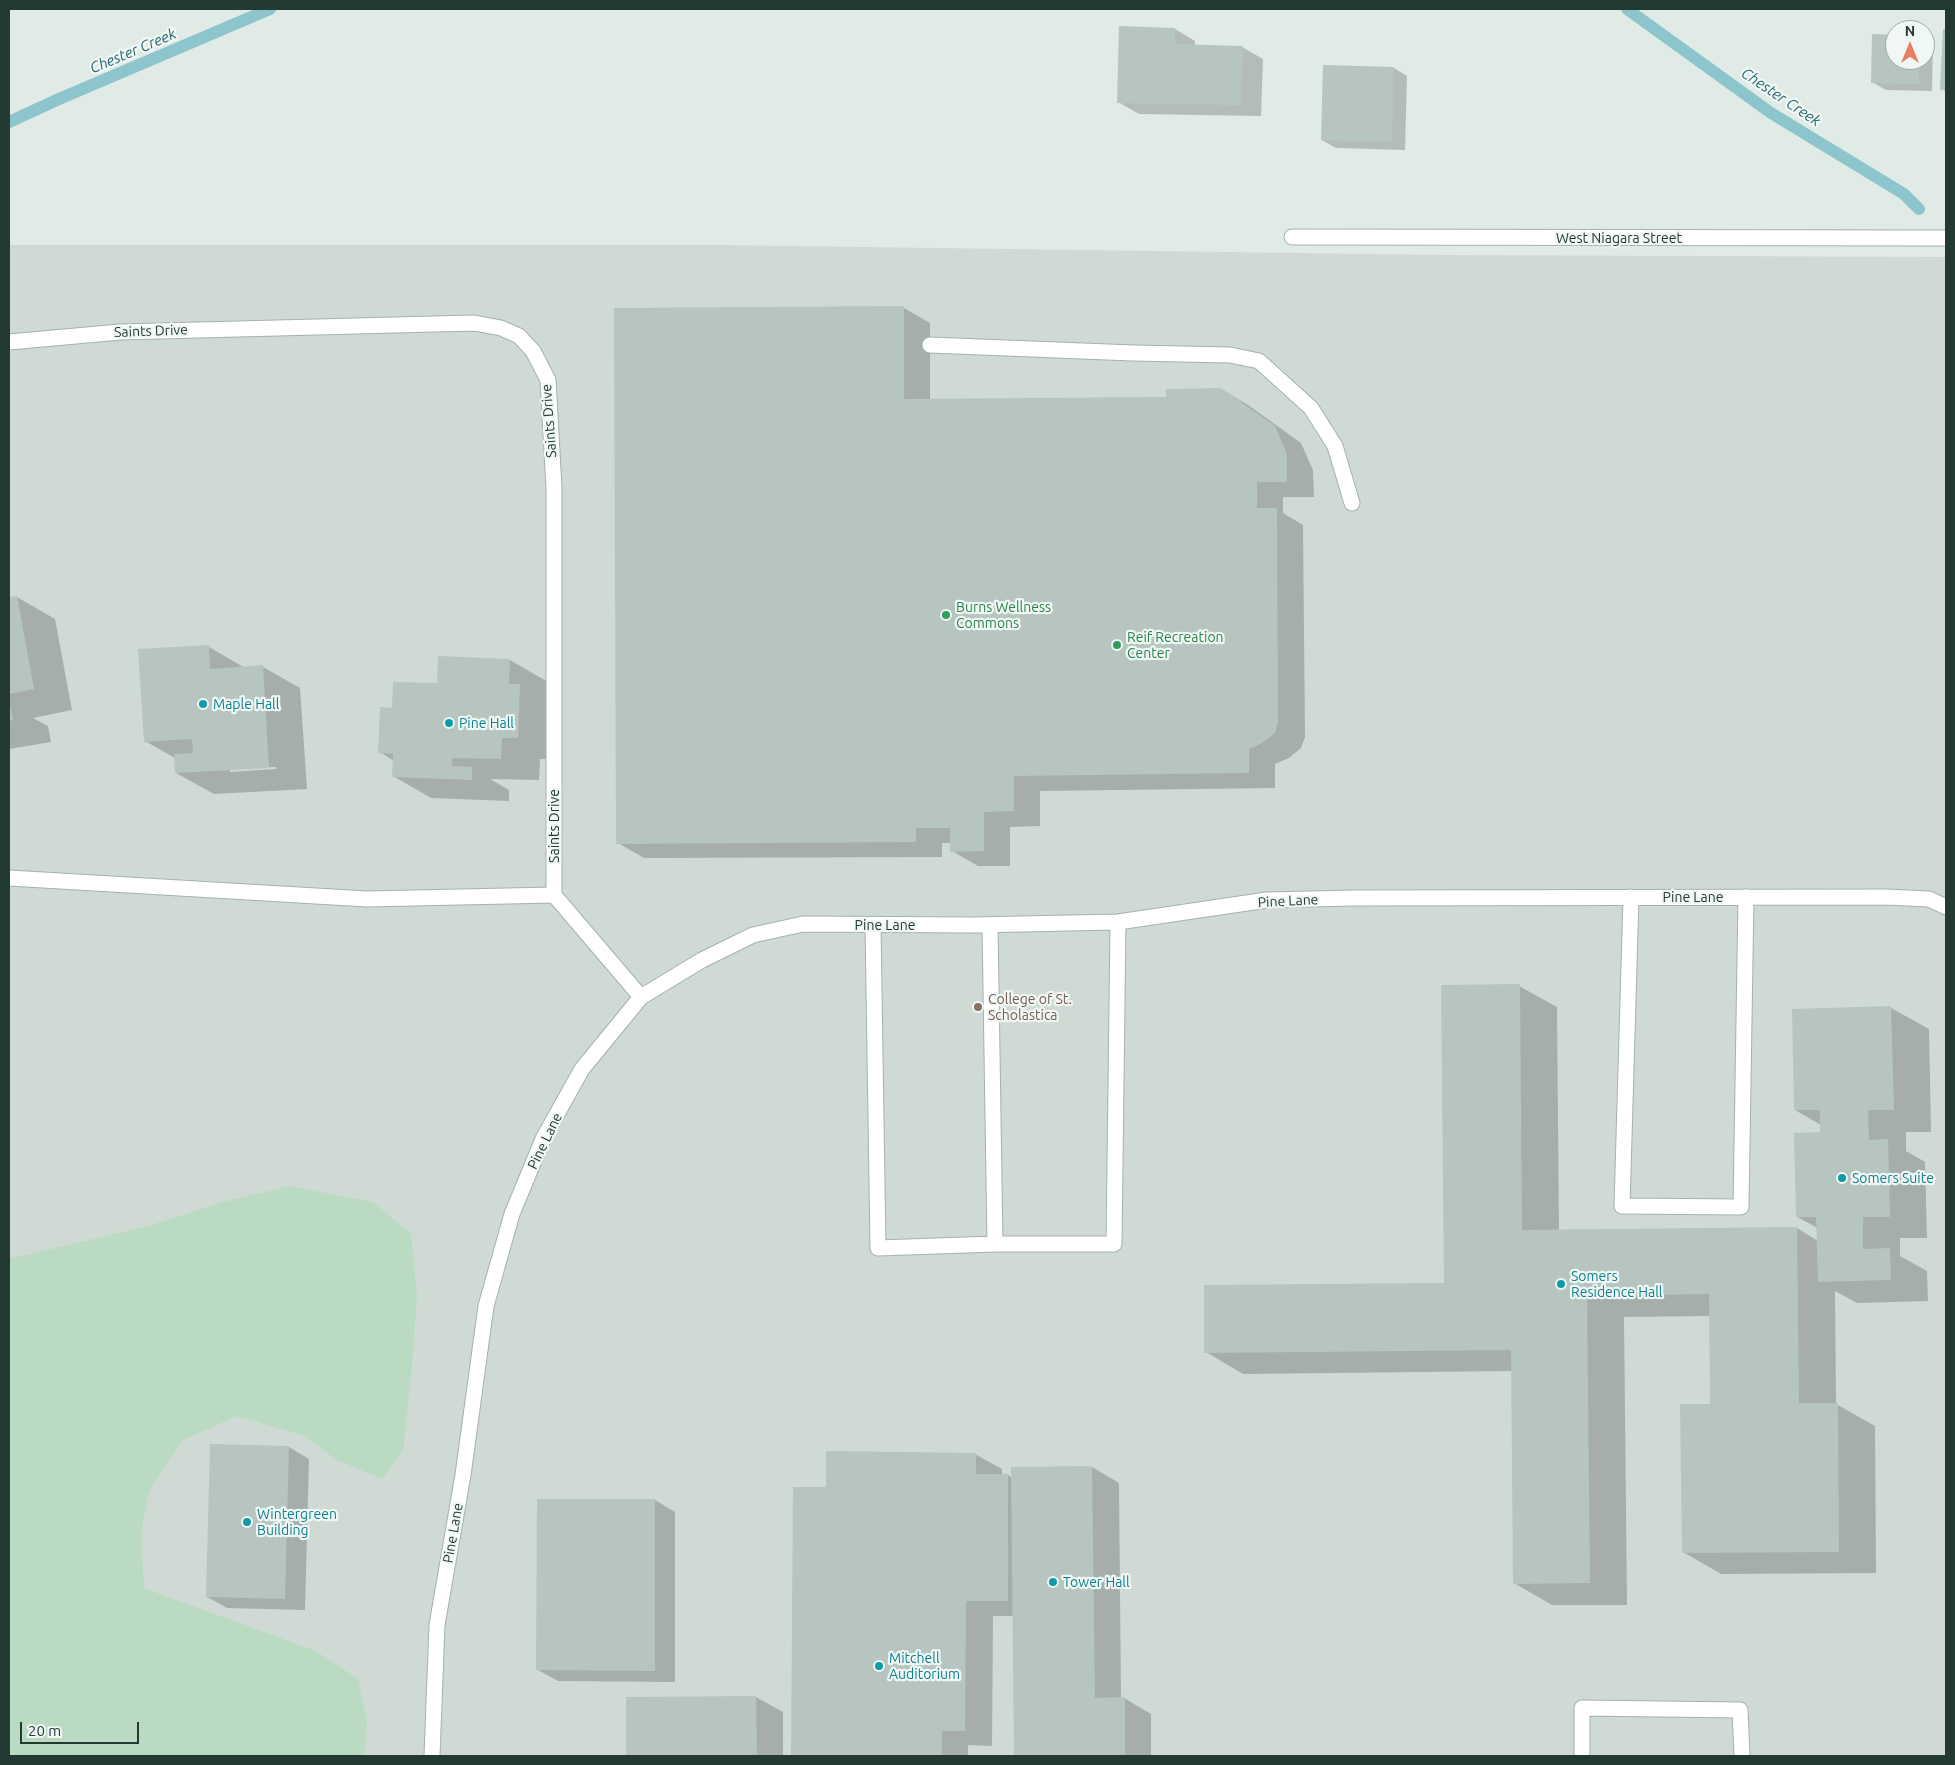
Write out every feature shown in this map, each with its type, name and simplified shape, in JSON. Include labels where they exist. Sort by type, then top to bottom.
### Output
[{"type":"street","name":"West Niagara Street","points":[[1292,237],[1946,238]]},
{"type":"street","name":"Saints Drive","points":[[9,342],[120,332],[464,323],[501,328],[518,336],[533,351],[548,380],[554,488],[554,896]]},
{"type":"street","points":[[930,345],[1133,354],[1230,355],[1259,361],[1310,408],[1335,446],[1352,503]]},
{"type":"street","points":[[9,878],[367,900],[554,896],[641,997]]},
{"type":"street","points":[[1631,898],[1622,1206],[1741,1207],[1746,897]]},
{"type":"street","name":"Pine Lane","points":[[432,1756],[436,1625],[462,1475],[489,1296],[512,1214],[543,1139],[582,1069],[641,997],[702,960],[753,935],[803,924],[990,925],[1118,922],[1267,900],[1353,898],[1886,897],[1929,900],[1946,907]]},
{"type":"street","points":[[873,925],[878,1248],[995,1244],[1114,1244],[1118,922]]},
{"type":"street","points":[[990,925],[995,1244]]},
{"type":"street","points":[[1582,1756],[1582,1708],[1592,1708],[1740,1710],[1742,1756]]},
{"type":"shaded area","name":"College of St. Scholastica","points":[[9,245],[720,245],[1443,255],[1946,257],[1946,1756],[9,1756]]},
{"type":"green space","points":[[289,1186],[372,1202],[411,1233],[417,1297],[403,1450],[382,1479],[337,1460],[304,1436],[237,1416],[183,1440],[149,1491],[141,1533],[144,1588],[316,1651],[358,1679],[367,1720],[364,1756],[9,1756],[9,1259],[148,1226],[223,1202]]},
{"type":"building","points":[[1119,26],[1175,28],[1175,44],[1243,46],[1241,105],[1117,103]]},
{"type":"building","points":[[1943,29],[1946,29],[1946,90],[1940,90]]},
{"type":"building","points":[[1872,34],[1885,35],[1885,70],[1919,70],[1919,84],[1871,83]]},
{"type":"building","points":[[1323,65],[1394,67],[1392,142],[1321,140]]},
{"type":"building","name":"Burns Wellness Commons","points":[[904,306],[904,399],[1166,397],[1166,389],[1221,388],[1275,426],[1287,454],[1287,482],[1257,482],[1257,508],[1277,508],[1278,722],[1275,733],[1262,743],[1249,749],[1249,773],[1014,776],[1014,811],[984,812],[984,851],[950,852],[950,828],[916,828],[916,842],[616,844],[614,308]]},
{"type":"building","points":[[17,596],[34,689],[9,694],[9,597]]},
{"type":"building","name":"Maple Hall","points":[[209,645],[210,669],[263,665],[269,768],[175,773],[174,754],[193,753],[192,739],[144,742],[138,649]]},
{"type":"building","name":"Pine Hall","points":[[438,656],[510,659],[509,684],[520,684],[518,738],[502,738],[501,759],[452,758],[452,766],[472,767],[472,780],[392,777],[393,754],[378,753],[380,707],[392,708],[393,682],[437,683]]},
{"type":"building","points":[[9,700],[13,720],[9,721]]},
{"type":"building","name":"Somers Residence Hall","points":[[1520,984],[1522,1230],[1797,1227],[1799,1403],[1838,1403],[1839,1552],[1682,1553],[1680,1404],[1710,1404],[1709,1294],[1587,1296],[1590,1583],[1513,1584],[1511,1350],[1204,1353],[1204,1285],[1444,1283],[1441,985]]},
{"type":"building","name":"Somers Suite","points":[[1891,1006],[1894,1110],[1868,1110],[1869,1140],[1888,1139],[1890,1217],[1863,1217],[1863,1249],[1890,1248],[1891,1280],[1818,1282],[1816,1217],[1796,1217],[1794,1133],[1820,1132],[1820,1110],[1794,1110],[1792,1009]]},
{"type":"building","name":"Wintergreen Building","points":[[210,1444],[289,1446],[285,1599],[206,1597]]},
{"type":"building","name":"Mitchell Auditorium","points":[[826,1451],[976,1453],[976,1474],[1008,1474],[1008,1601],[966,1601],[965,1731],[942,1731],[942,1756],[791,1756],[793,1487],[826,1487]]},
{"type":"building","name":"Tower Hall","points":[[1092,1466],[1095,1698],[1125,1697],[1125,1756],[1014,1756],[1011,1467]]},
{"type":"building","points":[[537,1499],[655,1499],[655,1671],[536,1670]]},
{"type":"building","points":[[756,1696],[757,1756],[626,1756],[626,1697]]},
{"type":"waterway","name":"Chester Creek","points":[[9,122],[270,9]]},
{"type":"waterway","name":"Chester Creek","points":[[1627,9],[1771,113],[1904,194],[1919,209]]},
{"type":"place","name":"Burns Wellness Commons","points":[[946,615]]},
{"type":"place","name":"Reif Recreation Center","points":[[1117,645]]},
{"type":"place","name":"Maple Hall","points":[[203,704]]},
{"type":"place","name":"Pine Hall","points":[[449,723]]},
{"type":"place","name":"College of St. Scholastica","points":[[978,1007]]},
{"type":"place","name":"Somers Suite","points":[[1842,1178]]},
{"type":"place","name":"Somers Residence Hall","points":[[1561,1284]]},
{"type":"place","name":"Wintergreen Building","points":[[247,1522]]},
{"type":"place","name":"Tower Hall","points":[[1053,1582]]},
{"type":"place","name":"Mitchell Auditorium","points":[[879,1666]]}]
